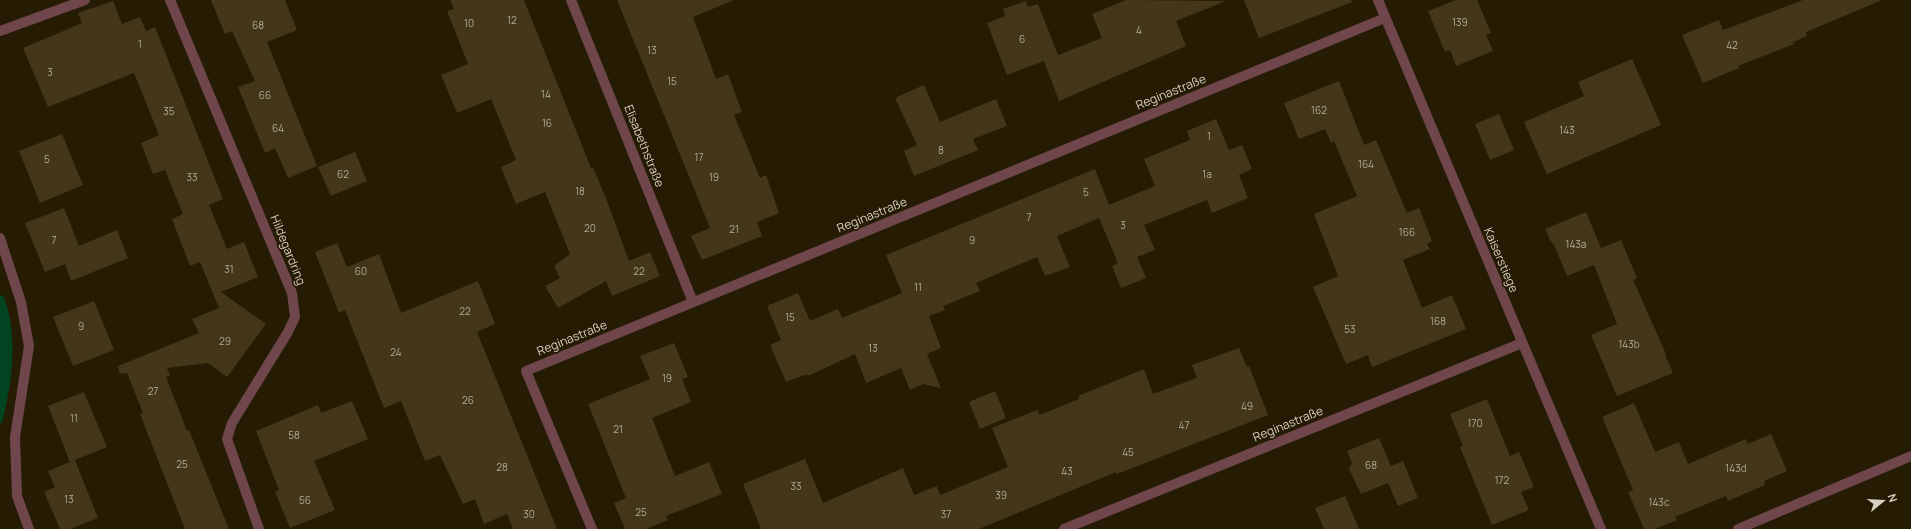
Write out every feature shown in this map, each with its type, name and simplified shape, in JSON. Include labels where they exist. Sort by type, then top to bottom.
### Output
[{"type":"street","points":[[0,31],[85,0]]},
{"type":"street","name":"Hildegardring","points":[[170,0],[292,294],[295,317],[288,332],[232,423],[227,439],[259,529]]},
{"type":"street","name":"Elisabethstraße","points":[[571,0],[693,302]]},
{"type":"street","name":"Kaiserstiege","points":[[1378,0],[1601,529]]},
{"type":"street","name":"Reginastraße","points":[[592,529],[526,371],[1386,18]]},
{"type":"street","points":[[0,238],[22,302],[29,346],[15,437],[17,496],[29,529]]},
{"type":"street","name":"Reginastraße","points":[[1064,529],[1522,343]]},
{"type":"street","points":[[1738,529],[1911,456]]},
{"type":"green space","points":[[3,295],[11,326],[12,359],[9,391],[2,423],[0,423],[0,296]]},
{"type":"building","points":[[211,0],[285,0],[297,30],[267,42],[317,166],[288,178],[275,148],[265,153],[238,87],[255,81],[232,31],[225,34]]},
{"type":"building","points":[[450,0],[524,0],[591,168],[593,167],[607,201],[629,261],[650,252],[660,276],[612,296],[606,281],[558,308],[545,286],[560,278],[554,266],[570,254],[545,192],[516,204],[501,167],[516,160],[491,99],[457,113],[441,75],[468,64],[447,11],[454,9]]},
{"type":"building","points":[[617,0],[734,0],[693,17],[716,79],[728,74],[742,112],[734,115],[760,178],[766,175],[779,213],[757,222],[762,236],[702,260],[691,236],[710,228]]},
{"type":"building","points":[[1126,0],[1226,1],[1176,21],[1186,46],[1059,101],[1044,61],[1007,75],[987,23],[1005,16],[1003,9],[1026,1],[1028,7],[1038,4],[1058,55],[1102,38],[1092,14]]},
{"type":"building","points":[[1244,0],[1351,0],[1352,2],[1259,38]]},
{"type":"building","points":[[1456,0],[1477,0],[1491,33],[1486,35],[1493,51],[1456,66],[1450,50],[1445,52],[1428,11]]},
{"type":"building","points":[[1803,0],[1882,0],[1806,32],[1807,36],[1793,42],[1794,44],[1738,66],[1739,68],[1703,83],[1682,35],[1719,20],[1723,30]]},
{"type":"building","points":[[113,1],[122,24],[140,17],[146,31],[155,27],[223,199],[209,205],[227,249],[244,242],[258,277],[221,292],[266,324],[227,377],[208,363],[167,368],[170,376],[166,377],[187,431],[189,430],[229,529],[185,529],[140,414],[143,413],[127,373],[120,374],[118,366],[199,333],[192,319],[219,308],[200,262],[190,266],[172,219],[183,214],[165,170],[153,174],[141,143],[159,135],[134,73],[48,107],[23,48],[82,23],[78,13]]},
{"type":"building","points":[[1632,59],[1661,125],[1547,174],[1524,122],[1584,96],[1578,82]]},
{"type":"building","points":[[1339,81],[1364,145],[1376,140],[1407,213],[1419,208],[1432,241],[1427,244],[1430,249],[1403,260],[1422,308],[1452,295],[1466,329],[1372,367],[1368,355],[1346,364],[1313,287],[1338,276],[1314,214],[1357,196],[1334,141],[1331,143],[1325,129],[1299,139],[1284,103]]},
{"type":"building","points":[[924,85],[940,122],[996,99],[1007,126],[973,139],[978,150],[914,176],[904,151],[917,145],[895,98]]},
{"type":"building","points":[[1499,114],[1514,150],[1490,160],[1475,124]]},
{"type":"building","points":[[1216,119],[1229,150],[1242,145],[1252,169],[1239,175],[1248,198],[1212,213],[1207,200],[1144,225],[1155,250],[1137,257],[1146,278],[1121,288],[1112,266],[1118,263],[1099,218],[1057,236],[1070,267],[1045,276],[1037,257],[976,283],[980,291],[943,306],[945,310],[929,316],[941,348],[927,354],[941,388],[923,384],[910,390],[901,368],[866,383],[855,354],[808,376],[807,374],[786,382],[770,345],[781,340],[767,306],[798,293],[810,321],[838,309],[842,318],[902,293],[886,255],[1095,169],[1109,205],[1155,186],[1144,159],[1190,140],[1187,131]]},
{"type":"building","points":[[62,134],[83,185],[40,203],[19,151]]},
{"type":"building","points":[[355,152],[367,181],[331,196],[318,167]]},
{"type":"building","points":[[64,208],[79,246],[117,230],[128,258],[71,281],[65,264],[45,272],[25,223]]},
{"type":"building","points":[[1586,212],[1601,248],[1621,240],[1637,278],[1633,280],[1673,373],[1617,396],[1591,335],[1617,324],[1594,265],[1567,276],[1554,245],[1545,229]]},
{"type":"building","points":[[337,243],[347,267],[379,254],[401,313],[478,281],[495,324],[477,332],[557,529],[513,529],[507,514],[484,524],[475,499],[463,504],[440,455],[425,461],[401,401],[384,408],[345,310],[339,313],[315,252]]},
{"type":"building","points":[[94,301],[114,350],[73,366],[53,317]]},
{"type":"building","points":[[674,343],[688,377],[682,379],[691,402],[652,418],[675,476],[709,462],[722,494],[666,516],[668,520],[646,529],[625,529],[614,503],[626,498],[588,404],[650,379],[640,356]]},
{"type":"building","points":[[1239,348],[1247,367],[1249,366],[1268,415],[1117,474],[1116,472],[979,529],[761,529],[743,484],[805,459],[823,503],[903,468],[914,495],[937,486],[940,495],[1008,467],[992,428],[1037,410],[1040,415],[1079,399],[1078,396],[1144,369],[1153,394],[1197,378],[1192,365]]},
{"type":"building","points":[[995,391],[1006,418],[980,429],[969,402]]},
{"type":"building","points":[[84,392],[107,447],[70,462],[48,406]]},
{"type":"building","points":[[1487,399],[1510,456],[1519,452],[1534,487],[1521,492],[1529,510],[1492,525],[1460,447],[1463,446],[1450,414]]},
{"type":"building","points":[[352,401],[368,439],[314,461],[335,510],[290,528],[275,492],[279,490],[256,431],[318,405],[321,413]]},
{"type":"building","points":[[1634,403],[1655,452],[1679,442],[1688,464],[1746,439],[1748,444],[1771,434],[1787,471],[1764,481],[1765,485],[1728,501],[1726,496],[1675,517],[1677,520],[1655,529],[1644,529],[1628,492],[1633,490],[1602,417]]},
{"type":"building","points":[[1379,438],[1391,466],[1403,461],[1418,498],[1398,506],[1388,483],[1361,494],[1349,469],[1352,463],[1347,451]]},
{"type":"building","points":[[75,460],[98,518],[70,529],[60,529],[44,492],[55,487],[48,471]]},
{"type":"building","points":[[1345,496],[1359,529],[1324,529],[1315,508]]}]
